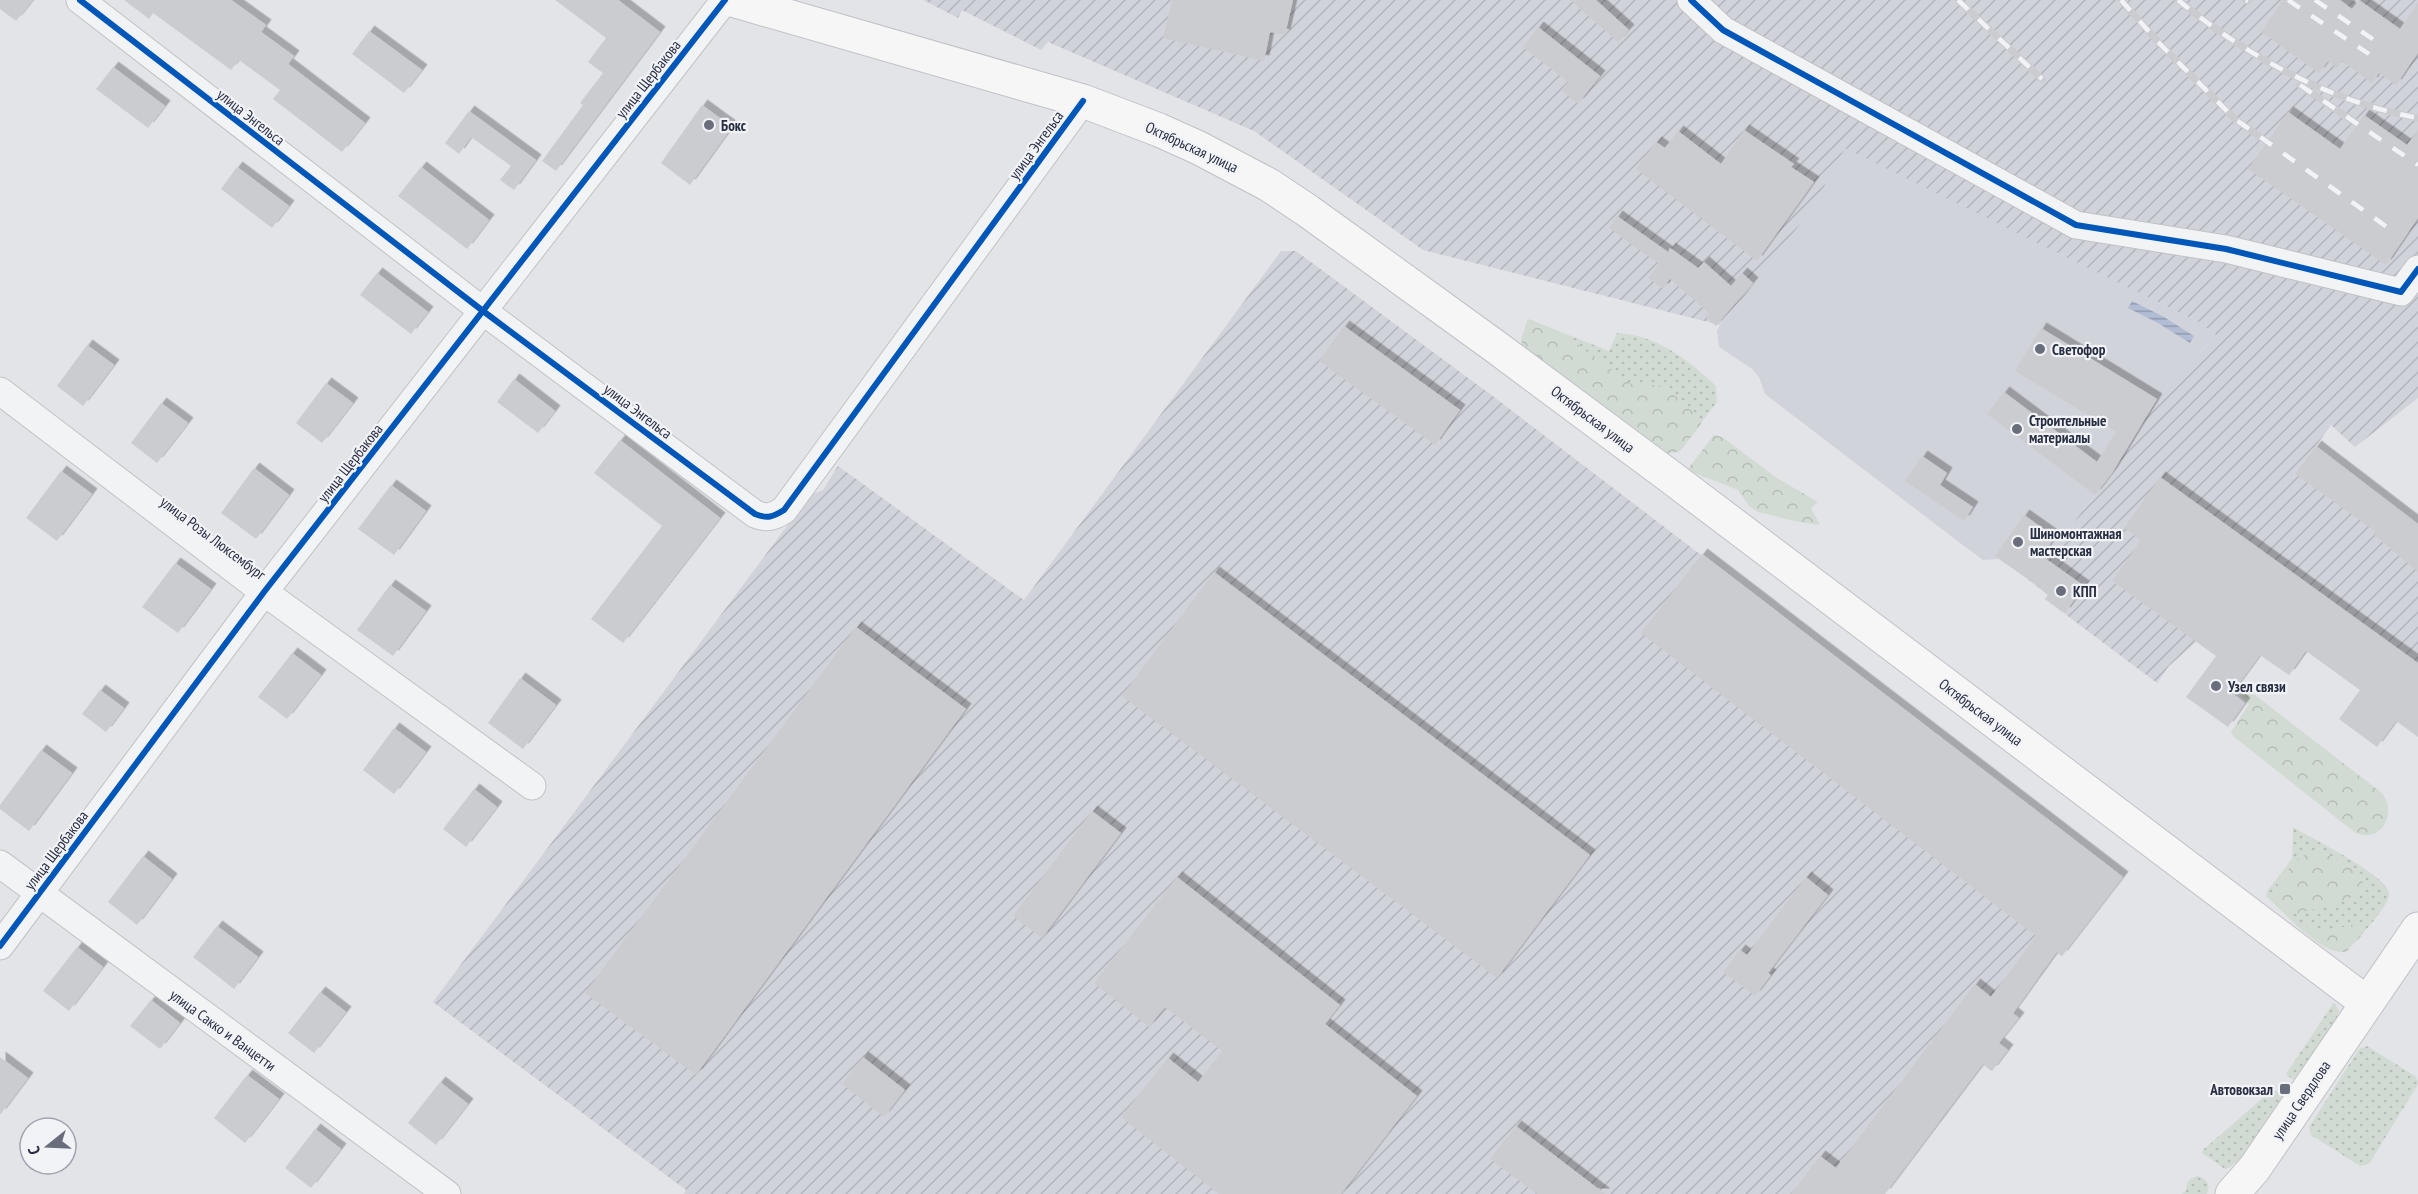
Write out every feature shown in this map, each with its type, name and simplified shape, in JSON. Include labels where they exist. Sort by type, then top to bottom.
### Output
[{"type":"main road","name":"Октябрьская улица","points":[[732,0],[1083,101],[1199,148],[1269,185],[1308,211],[1659,468],[2367,1003]]},
{"type":"main road","name":"улица Свердлова","points":[[2232,1194],[2254,1169],[2418,929]]},
{"type":"street","name":"улица Энгельса","points":[[80,0],[483,311],[755,514],[770,518],[784,510],[1083,101]]},
{"type":"street","name":"улица Щербакова","points":[[0,946],[264,592],[725,0]]},
{"type":"street","points":[[1691,0],[1723,30],[2076,225],[2226,249],[2401,292],[2418,269]]},
{"type":"street","name":"улица Розы Люксембург","points":[[0,391],[264,592],[532,786]]},
{"type":"street","name":"улица Сакко и Ванцетти","points":[[0,864],[447,1194]]},
{"type":"shaded area","points":[[923,0],[2418,0],[2418,398],[2355,447],[2331,425],[2316,446],[2418,524],[2418,737],[2400,719],[2307,651],[2289,675],[2212,620],[2196,642],[2169,666],[2157,683],[2045,599],[2048,595],[2026,578],[2049,546],[2063,536],[2112,473],[2157,399],[2216,335],[2200,323],[1845,148],[1813,207],[1754,285],[1720,325],[1423,250],[1254,131],[1048,42],[1041,50],[962,10],[958,18]]},
{"type":"shaded area","points":[[1845,147],[2200,323],[2216,335],[2157,399],[2112,473],[2063,536],[2049,546],[2026,578],[1999,559],[1983,560],[1964,546],[1765,394],[1759,377],[1752,369],[1719,347],[1717,331],[1720,325],[1754,285],[1813,207]]},
{"type":"shaded area","points":[[1281,251],[1296,251],[1494,397],[2123,877],[2062,956],[2057,953],[2013,1012],[2019,1018],[2000,1043],[2008,1050],[1992,1071],[1983,1065],[1885,1194],[684,1194],[686,1190],[433,1002],[810,495],[823,490],[838,466],[1024,600]]},
{"type":"green space","points":[[1528,319],[1609,351],[1617,333],[1645,338],[1683,358],[1716,386],[1717,402],[1680,451],[1674,453],[1522,345],[1521,340]]},
{"type":"green space","points":[[1528,319],[1559,331],[1631,384],[1654,385],[1668,391],[1688,406],[1701,424],[1680,451],[1667,454],[1526,350],[1521,340]]},
{"type":"green space","points":[[1714,435],[1722,437],[1777,478],[1818,502],[1811,508],[1820,525],[1758,512],[1749,506],[1738,490],[1687,470]]},
{"type":"green space","points":[[2246,688],[2382,793],[2388,810],[2387,819],[2378,832],[2362,835],[2353,831],[2233,736],[2231,732],[2249,704],[2241,696]]},
{"type":"green space","points":[[2293,827],[2375,876],[2385,885],[2389,893],[2386,903],[2361,936],[2362,928],[2343,927],[2336,931],[2326,932],[2310,926],[2299,928],[2266,896],[2267,891],[2292,859]],"holes":[[[2324,853],[2356,869],[2272,893],[2294,861]]]},
{"type":"green space","points":[[2312,851],[2324,853],[2356,869],[2362,875],[2363,884],[2359,892],[2339,903],[2295,914],[2286,911],[2272,893],[2294,861]]},
{"type":"green space","points":[[2359,923],[2362,928],[2361,936],[2346,952],[2327,948],[2299,928],[2310,926],[2326,932]]},
{"type":"green space","points":[[2334,1002],[2339,1011],[2333,1030],[2293,1080],[2286,1074]]},
{"type":"green space","points":[[2367,1046],[2415,1076],[2418,1081],[2369,1164],[2360,1166],[2311,1135],[2309,1127],[2359,1049]]},
{"type":"green space","points":[[2273,1089],[2283,1096],[2248,1150],[2232,1166],[2225,1169],[2202,1153],[2203,1150]]},
{"type":"green space","points":[[2197,1176],[2207,1182],[2209,1188],[2207,1194],[2181,1194],[2186,1191],[2188,1181]]},
{"type":"water","points":[[2132,301],[2194,336],[2190,343],[2128,308]]},
{"type":"building","points":[[0,0],[33,0],[16,21],[0,9]]},
{"type":"building","points":[[124,0],[231,0],[266,25],[261,32],[294,56],[288,64],[365,123],[342,152],[273,99],[280,90],[239,60],[231,70],[153,13],[149,19]]},
{"type":"building","points":[[555,0],[618,0],[660,32],[556,171],[542,161],[583,105],[580,103],[603,73],[588,62],[606,38]]},
{"type":"building","points":[[1172,0],[1293,0],[1285,35],[1270,32],[1264,61],[1163,38]]},
{"type":"building","points":[[1570,0],[1596,0],[1629,30],[1618,42]]},
{"type":"building","points":[[2283,0],[2340,0],[2352,9],[2359,0],[2400,29],[2418,3],[2418,53],[2396,85],[2379,73],[2372,83],[2342,61],[2337,68],[2328,61],[2319,73],[2261,32]]},
{"type":"building","points":[[1538,27],[1600,76],[1578,104],[1561,90],[1568,82],[1523,47]]},
{"type":"building","points":[[369,31],[422,70],[404,93],[352,54]]},
{"type":"building","points":[[113,67],[165,106],[148,128],[96,89]]},
{"type":"building","points":[[702,105],[732,127],[690,185],[661,163]]},
{"type":"building","points":[[469,111],[536,160],[514,190],[500,180],[511,166],[471,137],[459,154],[445,143]]},
{"type":"building","points":[[2288,112],[2340,149],[2364,115],[2407,145],[2418,130],[2418,218],[2386,265],[2248,169]]},
{"type":"building","points":[[1744,130],[1794,164],[1791,167],[1814,182],[1757,261],[1636,169],[1656,142],[1665,148],[1678,131],[1721,164]]},
{"type":"building","points":[[237,167],[289,206],[272,228],[221,189]]},
{"type":"building","points":[[421,167],[489,220],[467,249],[398,196]]},
{"type":"building","points":[[1617,216],[1668,252],[1670,248],[1698,268],[1704,262],[1731,286],[1742,273],[1753,283],[1716,326],[1705,317],[1709,313],[1670,279],[1663,289],[1648,278],[1659,264],[1609,228]]},
{"type":"building","points":[[377,273],[428,312],[411,334],[360,295]]},
{"type":"building","points":[[1344,326],[1460,410],[1435,445],[1319,361]]},
{"type":"building","points":[[2041,328],[2157,399],[2112,473],[2095,495],[1987,414],[2004,392],[2097,462],[2116,432],[2015,371]]},
{"type":"building","points":[[87,345],[114,365],[83,406],[57,386]]},
{"type":"building","points":[[514,379],[555,411],[538,433],[497,402]]},
{"type":"building","points":[[326,383],[353,403],[322,443],[296,423]]},
{"type":"building","points":[[161,403],[188,423],[157,463],[131,443]]},
{"type":"building","points":[[620,440],[720,518],[623,643],[591,619],[662,526],[594,473]]},
{"type":"building","points":[[2316,446],[2418,524],[2418,572],[2373,534],[2375,531],[2295,474]]},
{"type":"building","points":[[1922,456],[1947,473],[1940,485],[1973,507],[1964,521],[1905,481]]},
{"type":"building","points":[[254,468],[289,495],[256,539],[221,513]]},
{"type":"building","points":[[61,471],[92,494],[57,541],[26,518]]},
{"type":"building","points":[[2160,477],[2418,663],[2418,737],[2396,721],[2377,747],[2339,719],[2360,690],[2306,651],[2289,675],[2260,655],[2232,693],[2245,703],[2228,727],[2186,697],[2216,656],[2112,581],[2141,540],[2124,528]]},
{"type":"building","points":[[391,485],[426,511],[394,555],[358,529]]},
{"type":"building","points":[[2024,515],[2055,537],[2042,556],[2084,586],[2065,613],[2045,599],[2048,595],[2034,583],[1995,556]]},
{"type":"building","points":[[1702,554],[2123,877],[2062,956],[2057,952],[2013,1013],[2019,1018],[1999,1043],[2008,1050],[1992,1071],[1983,1064],[1885,1194],[1791,1194],[1820,1156],[1836,1168],[1975,984],[1991,997],[2036,936],[1641,633]]},
{"type":"building","points":[[175,563],[211,589],[178,633],[142,607]]},
{"type":"building","points":[[1214,572],[1590,855],[1497,978],[1122,696]]},
{"type":"building","points":[[390,585],[426,611],[393,656],[357,630]]},
{"type":"building","points":[[856,627],[966,709],[696,1075],[585,993]]},
{"type":"building","points":[[292,653],[321,675],[287,719],[258,697]]},
{"type":"building","points":[[520,678],[556,705],[523,749],[488,723]]},
{"type":"building","points":[[100,690],[124,708],[106,732],[82,714]]},
{"type":"building","points":[[394,728],[426,752],[394,794],[363,770]]},
{"type":"building","points":[[41,750],[72,773],[29,831],[0,809],[0,805]]},
{"type":"building","points":[[474,789],[497,807],[466,847],[443,829]]},
{"type":"building","points":[[1092,811],[1121,833],[1042,938],[1013,916]]},
{"type":"building","points":[[143,856],[172,879],[137,925],[108,902]]},
{"type":"building","points":[[1177,877],[1340,1005],[1325,1024],[1417,1096],[1341,1194],[1219,1194],[1121,1117],[1168,1058],[1198,1082],[1222,1051],[1165,1007],[1149,1027],[1094,983]]},
{"type":"building","points":[[1806,877],[1828,895],[1768,973],[1771,975],[1755,996],[1723,972],[1740,950],[1747,955]]},
{"type":"building","points":[[217,926],[258,957],[234,989],[193,957]]},
{"type":"building","points":[[77,947],[103,967],[69,1011],[43,991]]},
{"type":"building","points":[[320,992],[346,1012],[314,1053],[288,1033]]},
{"type":"building","points":[[151,1000],[180,1023],[160,1049],[130,1026]]},
{"type":"building","points":[[0,1057],[28,1078],[0,1115]]},
{"type":"building","points":[[863,1057],[905,1090],[884,1117],[842,1084]]},
{"type":"building","points":[[247,1075],[279,1099],[245,1143],[214,1118]]},
{"type":"building","points":[[440,1082],[468,1104],[436,1145],[408,1123]]},
{"type":"building","points":[[1516,1126],[1605,1194],[1537,1194],[1490,1159]]},
{"type":"building","points":[[315,1129],[341,1149],[311,1188],[285,1168]]},
{"type":"railway","points":[[1958,0],[2042,79]]},
{"type":"railway","points":[[2121,0],[2160,44],[2235,119],[2394,232]]},
{"type":"railway","points":[[2178,0],[2232,40],[2291,74],[2353,101],[2418,118]]},
{"type":"railway","points":[[2288,0],[2369,54]]},
{"type":"railway","points":[[2315,0],[2377,42]]},
{"type":"railway","points":[[2300,85],[2418,165]]},
{"type":"cycle path","points":[[80,0],[483,311],[755,514],[767,517],[784,510],[1083,101]]},
{"type":"cycle path","points":[[0,946],[264,592],[725,0]]},
{"type":"cycle path","points":[[1691,0],[1723,30],[2076,225],[2226,249],[2401,292],[2418,269]]},
{"type":"place","name":"Бокс","points":[[709,125]]},
{"type":"place","name":"Светофор","points":[[2040,349]]},
{"type":"place","name":"Строительные материалы","points":[[2017,429]]},
{"type":"place","name":"Шиномонтажная мастерская","points":[[2018,542]]},
{"type":"place","name":"КПП","points":[[2061,591]]},
{"type":"place","name":"Узел связи","points":[[2216,686]]},
{"type":"place","name":"Автовокзал","points":[[2285,1089]]}]
